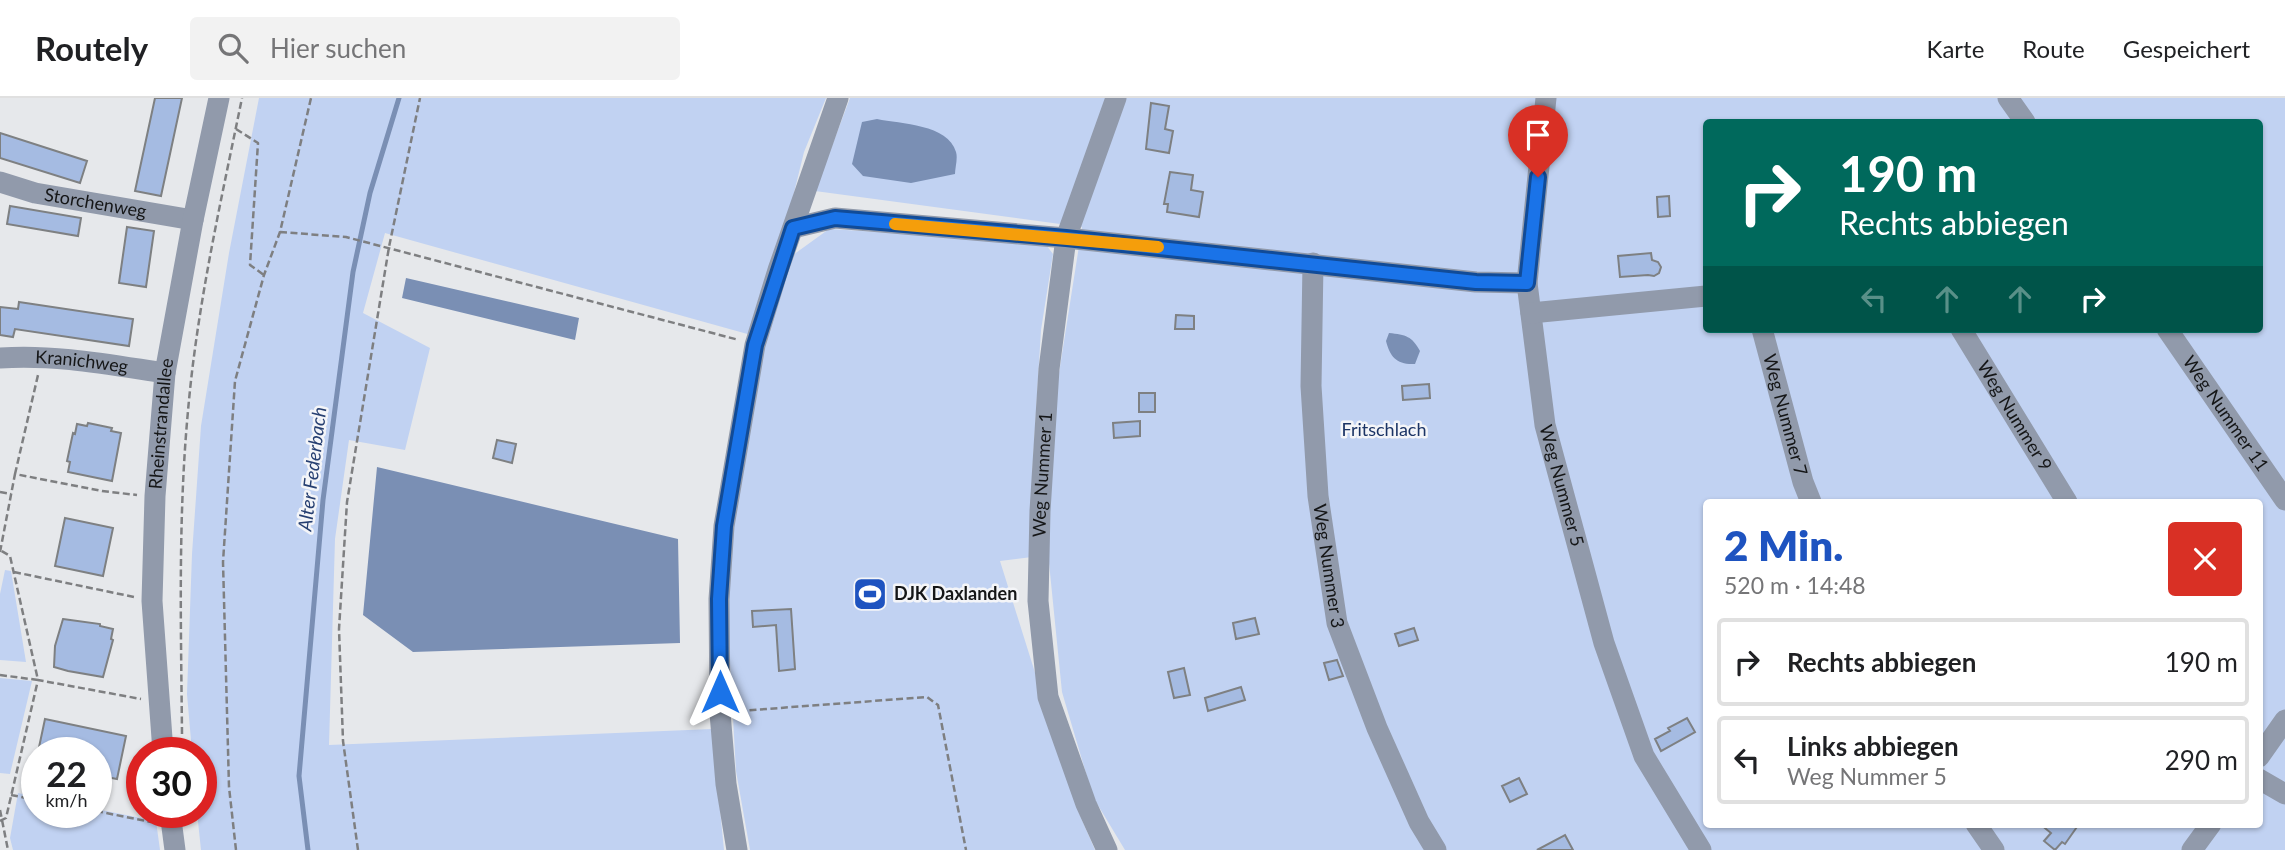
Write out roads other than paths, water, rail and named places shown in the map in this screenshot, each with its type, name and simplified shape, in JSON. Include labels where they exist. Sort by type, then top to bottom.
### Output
[{"type":"street","name":"Rheinstrandallee","points":[[162,737],[152,601],[155,496],[165,373],[219,98]]},
{"type":"street","points":[[737,850],[726,784],[720,713],[719,599],[724,526],[755,345],[838,98]]},
{"type":"street","name":"Weg Nummer 1","points":[[1107,850],[1086,804],[1048,697],[1038,601],[1040,511],[1049,369],[1066,238],[1116,98]]},
{"type":"street","name":"Weg Nummer 5","points":[[1546,98],[1527,283],[1545,425],[1604,643],[1644,756],[1701,850]]},
{"type":"street","points":[[2008,98],[2023,119]]},
{"type":"street","name":"Storchenweg","points":[[0,182],[35,193],[193,220]]},
{"type":"street","points":[[793,228],[835,218],[1066,238],[1476,282],[1527,283]]},
{"type":"street","name":"Weg Nummer 3","points":[[1313,263],[1311,386],[1318,496],[1337,624],[1393,763],[1419,822],[1436,850]]},
{"type":"street","points":[[1531,313],[1703,296]]},
{"type":"street","name":"Weg Nummer 7","points":[[1763,333],[1802,482],[1810,499]]},
{"type":"street","name":"Weg Nummer 9","points":[[1963,333],[2065,499]]},
{"type":"street","name":"Weg Nummer 11","points":[[2170,333],[2285,500]]},
{"type":"street","name":"Kranichweg","points":[[0,358],[40,357],[165,373]]},
{"type":"street","points":[[2263,751],[2285,720]]},
{"type":"street","points":[[2263,781],[2285,794]]},
{"type":"street","points":[[167,828],[175,850]]},
{"type":"street","points":[[1979,828],[1994,850]]},
{"type":"street","points":[[2192,850],[2208,828]]},
{"type":"waterway","name":"Alter Federbach","points":[[308,850],[299,776],[323,500],[353,272],[370,193],[399,98]]},
{"type":"place","name":"DJK Daxlanden","points":[[870,594]]},
{"type":"park label","name":"Fritschlach","points":[[1384,430]]}]
